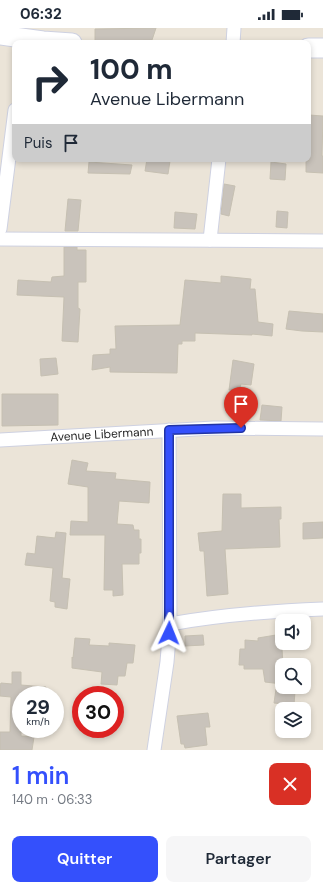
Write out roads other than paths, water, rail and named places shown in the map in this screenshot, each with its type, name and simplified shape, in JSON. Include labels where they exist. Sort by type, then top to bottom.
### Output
[{"type":"street","points":[[233,40],[234,28]]},
{"type":"street","points":[[0,35],[24,36],[51,40]]},
{"type":"street","points":[[311,48],[323,48]]},
{"type":"street","points":[[0,229],[12,134]]},
{"type":"street","points":[[210,240],[218,162]]},
{"type":"street","points":[[0,239],[323,241]]},
{"type":"street","name":"Avenue Libermann","points":[[0,440],[169,430],[241,428],[323,429]]},
{"type":"street","points":[[154,750],[167,662],[170,624],[169,430]]},
{"type":"street","points":[[170,624],[196,619],[269,612],[323,609]]}]
